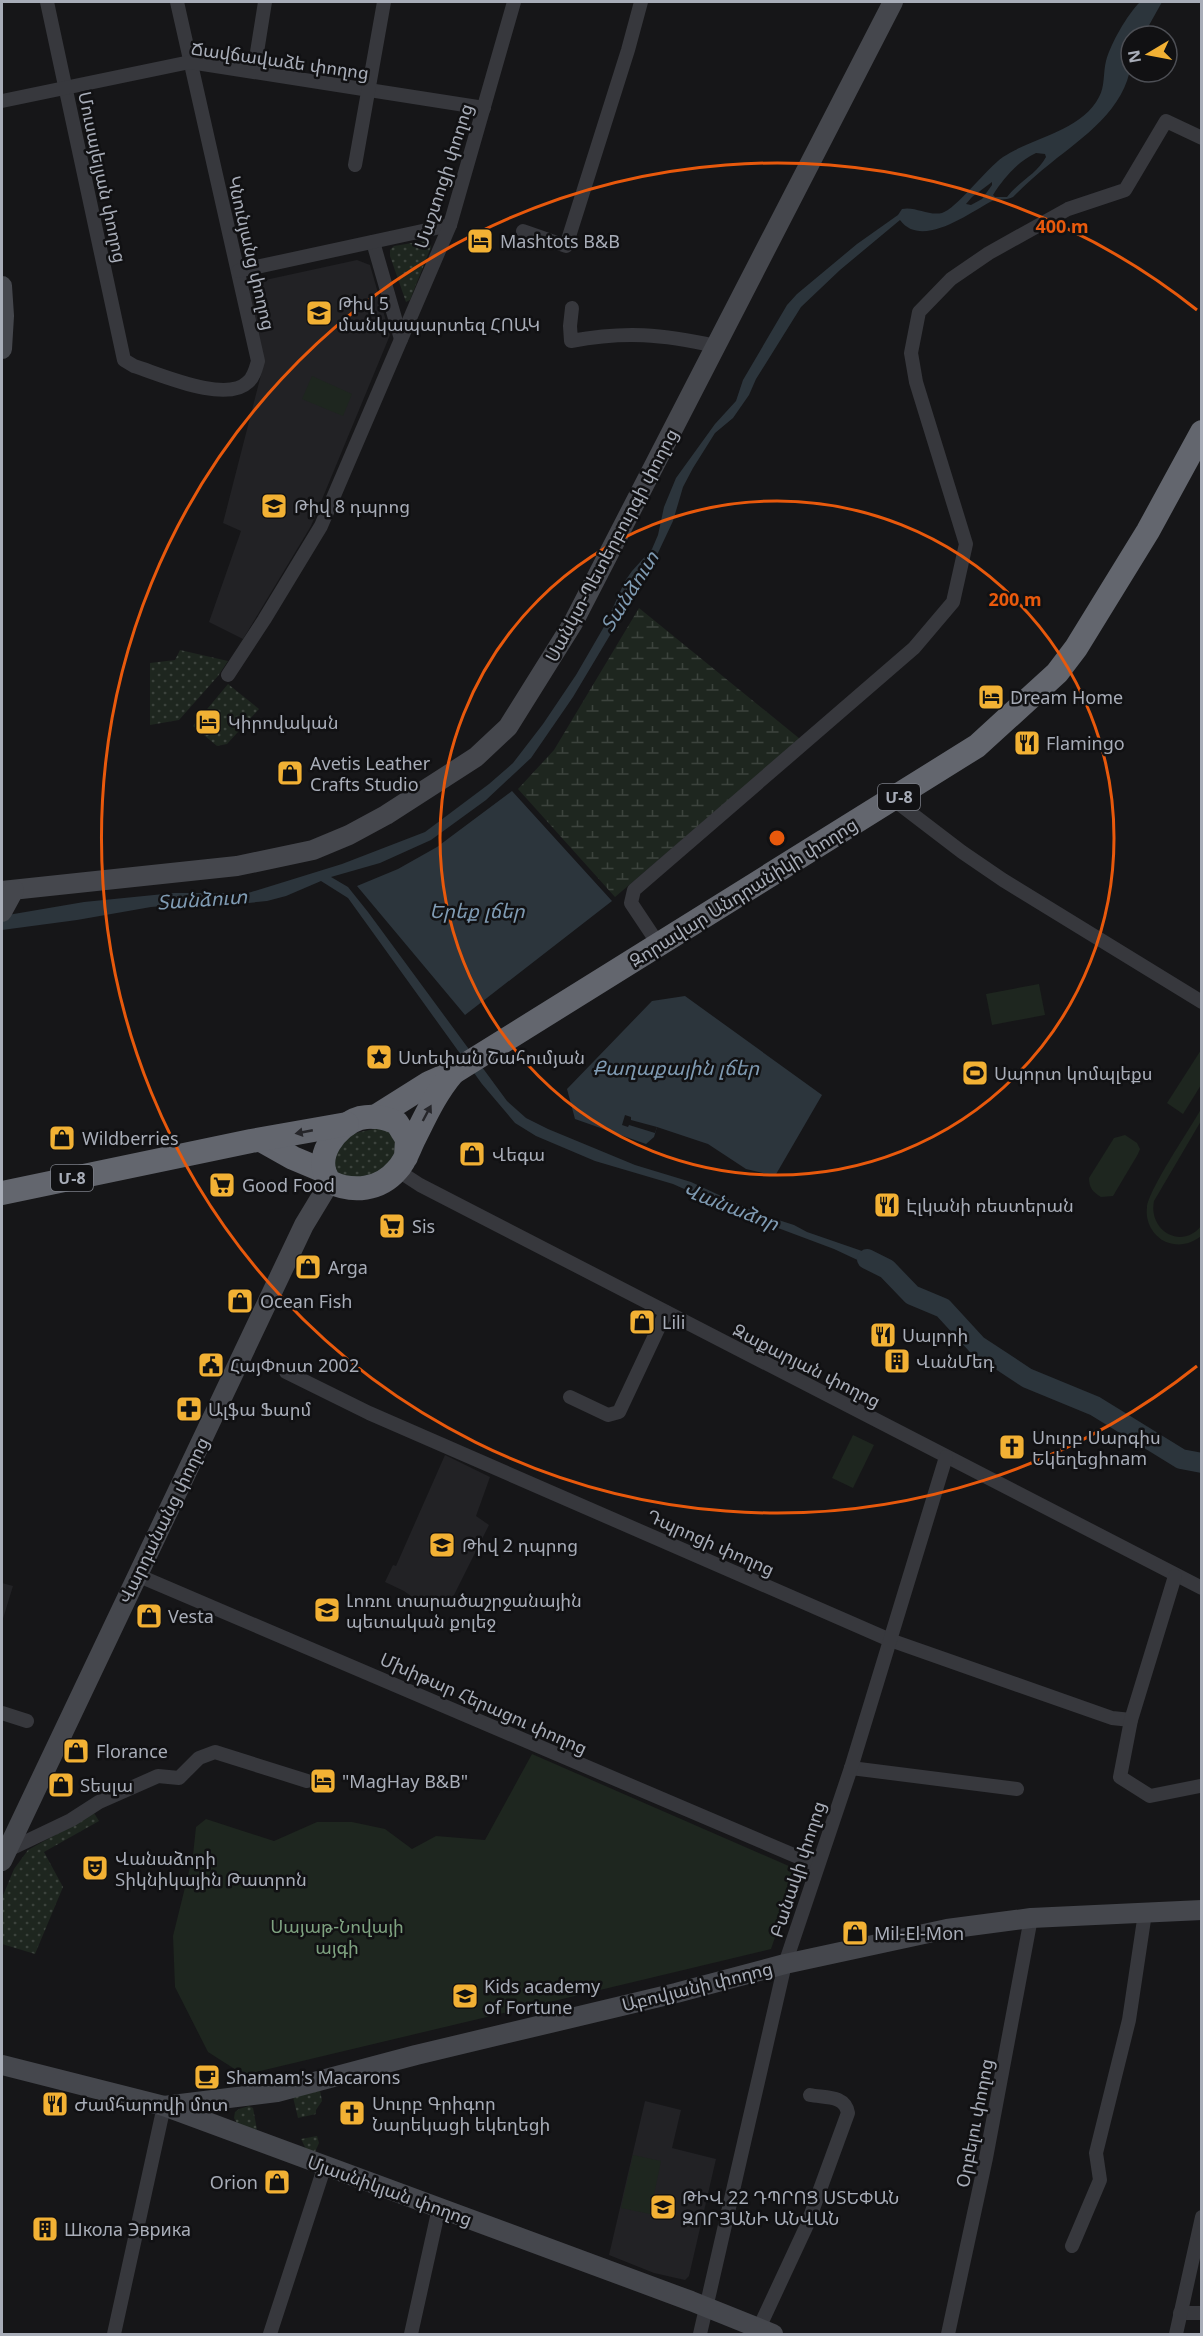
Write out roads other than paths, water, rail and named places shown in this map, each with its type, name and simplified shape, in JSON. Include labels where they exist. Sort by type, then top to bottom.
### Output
[{"type":"highway","name":"Զորավար Անդրանիկի փողոց","points":[[454,1072],[772,873],[894,800],[977,746],[1057,673],[1076,648],[1148,531],[1202,432]]},
{"type":"highway","name":"Մ-8","points":[[375,1117],[429,1083],[454,1072]]},
{"type":"highway","name":"Մ-8","points":[[401,1164],[441,1087],[454,1072]]},
{"type":"highway","points":[[261,1140],[327,1177],[348,1188],[366,1188],[381,1182],[401,1164],[407,1140],[403,1130],[389,1119],[375,1117],[360,1118],[347,1124],[336,1133],[327,1148],[323,1162],[327,1177]]},
{"type":"highway","name":"Մ-8","points":[[2,1193],[347,1124]]},
{"type":"street","name":"Մուսայելյան փողոց","points":[[47,2],[124,360]]},
{"type":"street","name":"Կնունյանց փողոց","points":[[124,360],[134,366],[214,391],[236,389],[247,384],[258,361],[177,2]]},
{"type":"street","points":[[254,71],[264,2]]},
{"type":"street","points":[[355,165],[384,2]]},
{"type":"street","name":"Մաշտոցի փողոց","points":[[228,675],[321,526],[450,225],[514,2]]},
{"type":"street","points":[[523,231],[566,246],[641,2]]},
{"type":"street","name":"Սանկտ-Պետերբուրգի փողոց","points":[[6,887],[237,866],[313,850],[349,835],[386,815],[476,757],[508,727],[573,623],[893,2]]},
{"type":"street","name":"Ճավճավաձե փողոց","points":[[2,101],[190,62],[484,108]]},
{"type":"street","points":[[659,945],[631,903],[634,891],[914,648],[954,602],[966,544],[915,382],[911,353],[919,312],[951,279],[989,253],[1068,209],[1125,190],[1166,121],[1202,138]]},
{"type":"street","points":[[238,271],[450,225]]},
{"type":"street","points":[[373,242],[401,339]]},
{"type":"street","points":[[2,286],[4,316],[2,349]]},
{"type":"street","points":[[572,308],[571,341],[606,335],[632,334],[675,337],[716,346]]},
{"type":"street","points":[[894,800],[998,877],[1202,1002]]},
{"type":"street","points":[[2,912],[6,887]]},
{"type":"street","name":"Զաքարյան փողոց","points":[[401,1164],[420,1185],[1202,1588]]},
{"type":"street","name":"Վարդանանց փողոց","points":[[4,1856],[327,1177]]},
{"type":"street","points":[[570,1396],[608,1415],[619,1412],[666,1312]]},
{"type":"street","name":"Դպրոցի փողոց","points":[[286,1372],[369,1413],[890,1640],[1112,1718],[1131,1720]]},
{"type":"street","name":"Բանակի փողոց","points":[[700,2334],[785,1964],[851,1768],[946,1457]]},
{"type":"street","name":"Մխիթար Հերացու փողոց","points":[[137,1575],[817,1865]]},
{"type":"street","points":[[1175,1576],[1131,1720],[1120,1777],[1150,1796],[1200,1786]]},
{"type":"street","points":[[2,1713],[27,1721]]},
{"type":"street","points":[[4,1856],[71,1820],[99,1802],[158,1776],[179,1778],[199,1758],[215,1752],[308,1781]]},
{"type":"street","points":[[851,1768],[1017,1789]]},
{"type":"street","name":"Աբովյանի փողոց","points":[[164,2106],[277,2092],[785,1964],[947,1929],[1031,1918],[1202,1910]]},
{"type":"street","points":[[1072,2246],[1100,2180],[1096,2153],[1129,2020],[1145,1913]]},
{"type":"street","name":"Օրբելու փողոց","points":[[948,2334],[986,2158],[1031,1918]]},
{"type":"street","name":"Մյասնիկյան փողոց","points":[[3,2065],[164,2106],[766,2331]]},
{"type":"street","points":[[766,2331],[848,2114],[847,2106],[842,2100],[810,2095]]},
{"type":"street","points":[[114,2334],[164,2106]]},
{"type":"street","points":[[270,2334],[325,2165]]},
{"type":"street","points":[[411,2334],[439,2208]]},
{"type":"street","points":[[1176,2334],[1202,2217]]},
{"type":"street","points":[[1180,2313],[1202,2313]]},
{"type":"water","points":[[1140,2],[1162,2],[1150,24],[1124,24]]},
{"type":"water","name":"Տանձուտ","points":[[1119,32],[1119,84],[1125,84],[1111,109],[1089,132],[1013,197],[993,201],[957,221],[932,230],[920,231],[909,228],[900,220],[840,270],[801,307],[756,379],[749,395],[733,418],[715,433],[693,468],[683,487],[673,521],[657,555],[634,583],[616,625],[573,697],[531,758],[486,800],[431,840],[380,863],[331,877],[348,887],[507,1101],[526,1118],[635,1165],[691,1182],[760,1214],[862,1251],[886,1263],[891,1272],[881,1271],[834,1249],[738,1213],[673,1184],[595,1161],[536,1136],[515,1123],[482,1084],[348,898],[321,881],[286,896],[267,901],[228,905],[151,907],[2,930],[2,916],[84,902],[174,893],[248,893],[342,864],[425,832],[489,784],[513,763],[576,675],[605,625],[625,581],[652,549],[658,535],[664,507],[676,478],[715,424],[736,401],[743,380],[787,305],[857,244],[898,215],[902,209],[937,214],[948,210],[1003,157],[1081,118],[1099,97],[1108,54]],"holes":[[[1036,153],[1045,154],[1046,157],[1038,168],[1007,197],[993,195],[1001,183],[1023,161]],[[992,182],[982,199],[971,205],[966,204]]]},
{"type":"water","name":"Երեք լճեր","points":[[512,791],[612,901],[465,1015],[357,886],[398,869],[437,847]]},
{"type":"water","name":"Քաղաքային լճեր","points":[[685,996],[822,1095],[775,1176],[746,1169],[708,1144],[657,1127],[654,1137],[646,1144],[575,1119],[567,1089],[652,1001]]},
{"type":"waterway","name":"Վանաձոր","points":[[867,1259],[887,1269],[912,1295],[943,1308],[977,1345],[1027,1378],[1095,1406],[1181,1459],[1202,1463]]},
{"type":"place","name":"Mashtots B&B","points":[[480,241]]},
{"type":"place","name":"Թիվ 5 մանկապարտեզ ՀՈԱԿ","points":[[319,313]]},
{"type":"place","name":"Թիվ 8 դպրոց","points":[[274,506]]},
{"type":"place","name":"Dream Home","points":[[991,697]]},
{"type":"place","name":"Կիրովական","points":[[208,722]]},
{"type":"place","name":"Flamingo","points":[[1027,743]]},
{"type":"place","name":"Avetis Leather Crafts Studio","points":[[290,773]]},
{"type":"place","name":"Ստեփան Շահումյան","points":[[379,1057]]},
{"type":"place","name":"Սպորտ կոմպլեքս","points":[[975,1073]]},
{"type":"place","name":"Wildberries","points":[[62,1138]]},
{"type":"place","name":"Վեգա","points":[[472,1154]]},
{"type":"place","name":"Good Food","points":[[222,1185]]},
{"type":"place","name":"Էլկանի ռեստերան","points":[[887,1205]]},
{"type":"place","name":"Sis","points":[[392,1226]]},
{"type":"place","name":"Arga","points":[[308,1267]]},
{"type":"place","name":"Ocean Fish","points":[[240,1301]]},
{"type":"place","name":"Lili","points":[[642,1322]]},
{"type":"place","name":"Սալորի","points":[[883,1335]]},
{"type":"place","name":"ՎանՄեդ","points":[[897,1361]]},
{"type":"place","name":"ՀայՓոստ 2002","points":[[211,1365]]},
{"type":"place","name":"Ալֆա Ֆարմ","points":[[189,1409]]},
{"type":"place","name":"Սուրբ Սարգիս Եկեղեցիnam","points":[[1012,1447]]},
{"type":"place","name":"Թիվ 2 դպրոց","points":[[442,1545]]},
{"type":"place","name":"Լոռու տարածաշրջանային պետական քոլեջ","points":[[327,1610]]},
{"type":"place","name":"Vesta","points":[[149,1616]]},
{"type":"place","name":"Florance","points":[[76,1751]]},
{"type":"place","name":"\"MagHay B&B\"","points":[[323,1781]]},
{"type":"place","name":"Տեսլա","points":[[61,1785]]},
{"type":"place","name":"Վանաձորի Տիկնիկային Թատրոն","points":[[95,1868]]},
{"type":"place","name":"Mil-El-Mon","points":[[855,1933]]},
{"type":"place","name":"Kids academy of Fortune","points":[[465,1996]]},
{"type":"place","name":"Shamam's Macarons","points":[[207,2077]]},
{"type":"place","name":"Ժամհարովի մոտ","points":[[55,2104]]},
{"type":"place","name":"Սուրբ Գրիգոր Նարեկացի եկեղեցի","points":[[352,2113]]},
{"type":"place","name":"Orion","points":[[277,2182]]},
{"type":"place","name":"ԹԻՎ 22 ԴՊՐՈՑ ՍՏԵՓԱՆ ԶՈՐՅԱՆԻ ԱՆՎԱՆ","points":[[663,2207]]},
{"type":"place","name":"Школа Эврика","points":[[45,2229]]},
{"type":"park label","name":"Սայաթ-Նովայի այգի","points":[[337,1936]]}]
